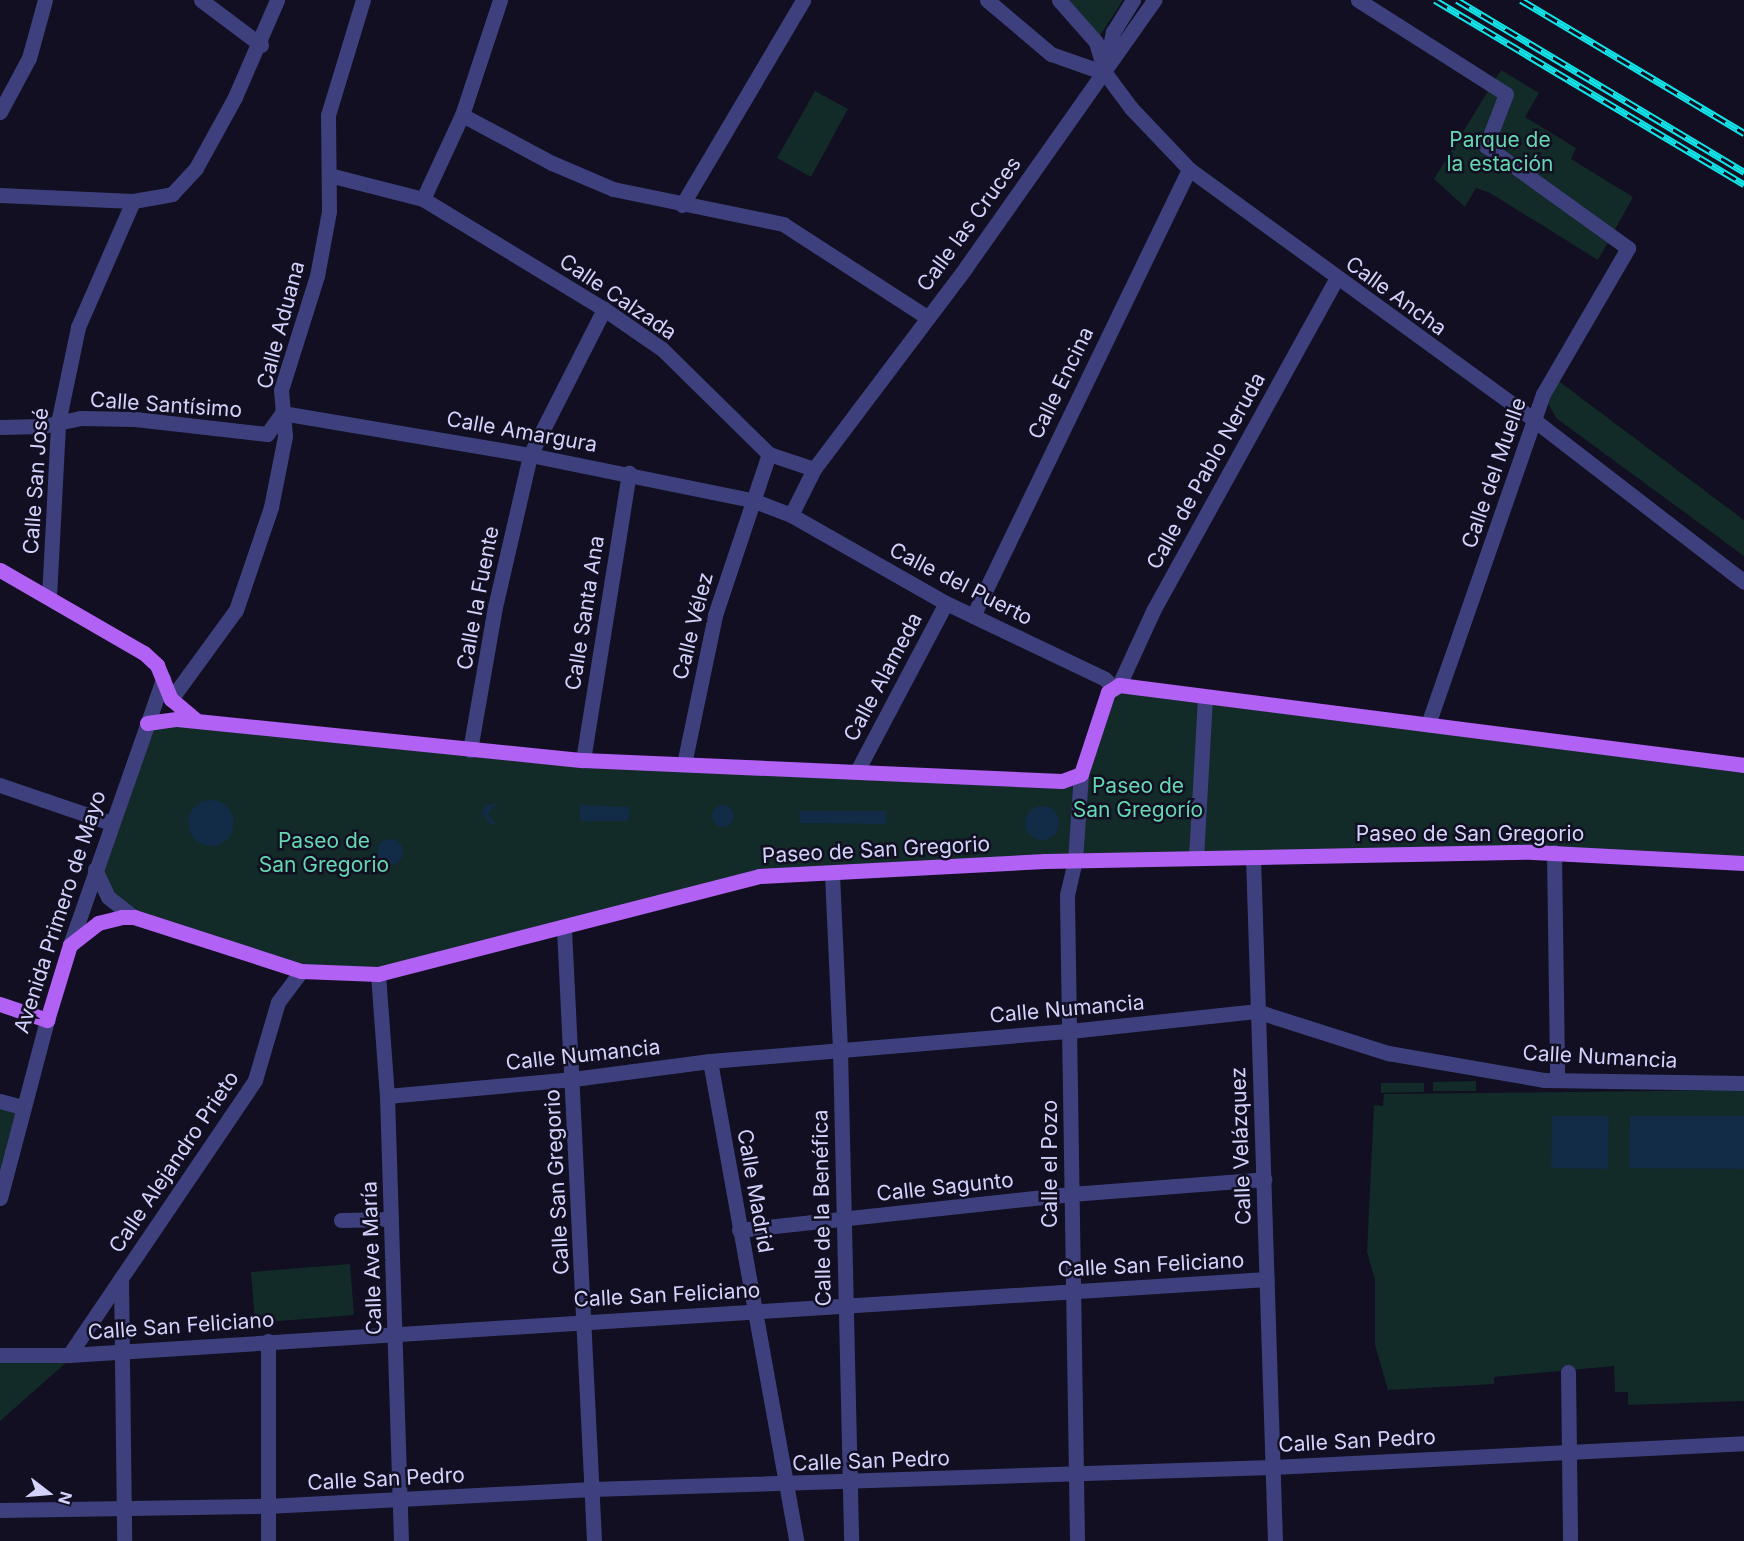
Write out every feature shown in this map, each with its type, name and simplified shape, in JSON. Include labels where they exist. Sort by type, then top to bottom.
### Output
[{"type":"main road","points":[[0,570],[144,653],[163,679],[171,699],[201,722]]},
{"type":"main road","points":[[147,723],[170,719],[583,760],[1062,781],[1081,774],[1116,686],[1744,765]]},
{"type":"main road","name":"Paseo de San Gregorio","points":[[70,945],[98,923],[134,917],[301,971],[378,974],[564,929],[759,876],[832,874],[1076,857],[1196,858],[1554,852],[1744,863]]},
{"type":"main road","name":"Avenida Primero de Mayo","points":[[47,1020],[70,945]]},
{"type":"main road","points":[[0,1004],[47,1020]]},
{"type":"street","points":[[0,112],[29,58],[45,0]]},
{"type":"street","points":[[201,0],[261,45]]},
{"type":"street","points":[[0,195],[133,201],[154,200],[172,194],[185,184],[235,97],[261,45],[277,0]]},
{"type":"street","name":"Calle Aduana","points":[[171,699],[236,610],[271,507],[285,436],[281,390],[317,276],[329,212],[328,115],[363,0]]},
{"type":"street","points":[[423,199],[462,115],[500,0]]},
{"type":"street","points":[[682,205],[803,0]]},
{"type":"street","points":[[987,0],[1051,54],[1105,73]]},
{"type":"street","points":[[1059,0],[1096,42],[1105,73]]},
{"type":"street","points":[[1105,73],[1113,32],[1133,0]]},
{"type":"street","name":"Calle las Cruces","points":[[791,515],[814,469],[1105,73],[1154,0]]},
{"type":"street","name":"Calle del Muelle","points":[[1358,0],[1506,94],[1486,146],[1628,248],[1552,376],[1534,420],[1428,725]]},
{"type":"street","name":"Calle Ancha","points":[[1105,73],[1189,169],[1336,279],[1534,420],[1743,580]]},
{"type":"street","points":[[462,115],[552,163],[613,189],[783,224],[927,317]]},
{"type":"street","name":"Calle Encina","points":[[973,616],[1189,169]]},
{"type":"street","name":"Calle Calzada","points":[[329,175],[423,199],[603,309],[662,349],[770,454]]},
{"type":"street","name":"Calle San José","points":[[49,597],[58,423],[78,327],[133,201]]},
{"type":"street","name":"Calle de Pablo Neruda","points":[[1116,686],[1154,609],[1336,279]]},
{"type":"street","name":"Calle la Fuente","points":[[471,750],[495,607],[530,455],[603,309]]},
{"type":"street","name":"Calle Santísimo","points":[[0,427],[58,423],[81,418],[135,419],[267,434],[282,413]]},
{"type":"street","name":"Calle Amargura","points":[[282,413],[629,473],[752,500]]},
{"type":"street","points":[[770,454],[814,469]]},
{"type":"street","name":"Calle Vélez","points":[[684,764],[715,615],[752,500],[770,454]]},
{"type":"street","name":"Calle Santa Ana","points":[[583,760],[629,473]]},
{"type":"street","name":"Calle del Puerto","points":[[752,500],[791,515],[946,603],[1116,686]]},
{"type":"street","name":"Calle Alameda","points":[[857,771],[946,603]]},
{"type":"street","name":"Avenida Primero de Mayo","points":[[70,945],[163,679]]},
{"type":"street","points":[[1196,858],[1205,698]]},
{"type":"street","points":[[1076,857],[1078,793],[1081,774]]},
{"type":"street","points":[[1062,781],[1078,793]]},
{"type":"street","points":[[0,785],[111,823]]},
{"type":"street","points":[[1554,852],[1557,1080]]},
{"type":"street","name":"Calle el Pozo","points":[[1076,857],[1067,895],[1077,1541]]},
{"type":"street","name":"Calle Velázquez","points":[[1253,857],[1256,1011],[1264,1179],[1275,1541]]},
{"type":"street","name":"Paseo de San Gregorio","points":[[95,869],[108,897],[134,917]]},
{"type":"street","name":"Calle de la Benéfica","points":[[832,874],[840,1049],[850,1541]]},
{"type":"street","name":"Calle San Gregorio","points":[[564,929],[585,1320],[594,1541]]},
{"type":"street","name":"Calle Alejandro Prieto","points":[[69,1355],[255,1080],[278,1002],[301,971]]},
{"type":"street","name":"Calle Ave María","points":[[378,974],[387,1096],[401,1541]]},
{"type":"street","name":"Calle Numancia","points":[[387,1096],[573,1079],[710,1061],[1070,1031],[1256,1011],[1388,1053],[1557,1080],[1744,1083]]},
{"type":"street","name":"Avenida Primero de Mayo","points":[[0,1198],[22,1107],[47,1020]]},
{"type":"street","name":"Calle Madrid","points":[[710,1061],[739,1230],[757,1311],[796,1541]]},
{"type":"street","points":[[0,1101],[22,1107]]},
{"type":"street","name":"Calle Sagunto","points":[[739,1230],[1071,1194],[1264,1179]]},
{"type":"street","points":[[341,1220],[391,1219]]},
{"type":"street","name":"Calle Alejandro Prieto","points":[[121,1278],[124,1541]]},
{"type":"street","name":"Calle San Feliciano","points":[[0,1355],[69,1355],[585,1320],[1267,1279]]},
{"type":"street","points":[[268,1341],[268,1541]]},
{"type":"street","points":[[1568,1371],[1570,1541]]},
{"type":"street","name":"Calle San Pedro","points":[[0,1510],[267,1506],[400,1501],[592,1490],[785,1486],[1273,1467],[1744,1443]]},
{"type":"green space","points":[[1059,0],[1123,0],[1096,42]]},
{"type":"green space","name":"Parque de la estación","points":[[1501,70],[1539,93],[1525,117],[1576,148],[1571,159],[1633,197],[1598,260],[1490,193],[1476,188],[1465,207],[1434,179]]},
{"type":"green space","points":[[815,91],[848,109],[811,177],[777,158]]},
{"type":"green space","points":[[1552,376],[1744,520],[1744,556],[1556,418],[1543,394]]},
{"type":"green space","name":"Paseo de San Gregorio","points":[[1113,687],[1744,765],[1744,863],[1571,853],[1071,858],[759,876],[415,965],[301,971],[134,917],[99,881],[148,723],[470,750],[1063,781],[1074,787]]},
{"type":"green space","points":[[1476,1081],[1476,1091],[1433,1091],[1433,1082]]},
{"type":"green space","points":[[1381,1083],[1424,1083],[1424,1092],[1381,1093]]},
{"type":"green space","points":[[1744,1090],[1744,1401],[1628,1405],[1628,1392],[1615,1392],[1614,1366],[1494,1377],[1494,1384],[1388,1390],[1375,1345],[1375,1280],[1367,1252],[1374,1105],[1383,1106],[1384,1094]]},
{"type":"green space","points":[[0,1101],[22,1107],[0,1198]]},
{"type":"green space","points":[[350,1264],[354,1315],[255,1323],[251,1272]]},
{"type":"green space","points":[[76,1354],[35,1390],[0,1421],[0,1355]]},
{"type":"water","points":[[211,800],[227,807],[234,823],[227,839],[211,846],[195,839],[188,823],[195,807]]},
{"type":"water","points":[[497,804],[488,814],[496,824],[490,824],[482,813],[486,805]]},
{"type":"water","points":[[580,805],[630,807],[628,821],[580,821]]},
{"type":"water","points":[[723,805],[731,808],[734,816],[731,824],[723,827],[715,824],[712,816],[715,808]]},
{"type":"water","points":[[1042,806],[1054,811],[1059,823],[1054,835],[1042,840],[1030,835],[1025,823],[1030,811]]},
{"type":"water","points":[[799,811],[886,811],[886,824],[800,823]]},
{"type":"water","points":[[390,839],[399,843],[403,852],[399,861],[390,865],[381,861],[377,852],[381,843]]},
{"type":"water","points":[[1552,1116],[1609,1116],[1608,1169],[1551,1168]]},
{"type":"water","points":[[1630,1116],[1744,1116],[1744,1169],[1629,1168]]},
{"type":"railway","points":[[1435,0],[1744,184]]},
{"type":"railway","points":[[1457,0],[1744,172]]},
{"type":"railway","points":[[1521,0],[1744,133]]},
{"type":"park label","name":"Paseo de San Gregorío","points":[[1138,798]]}]
